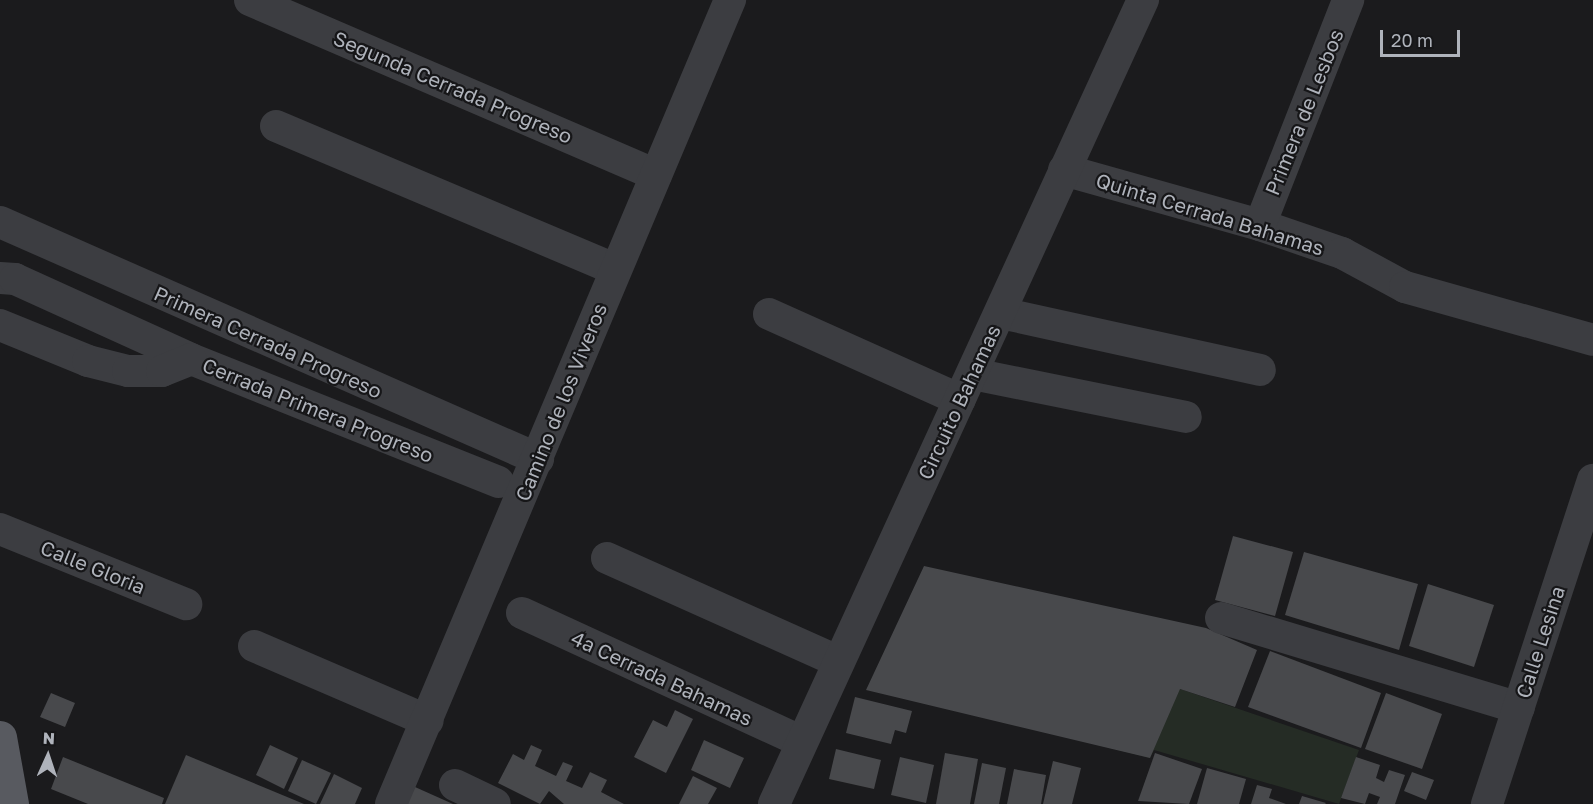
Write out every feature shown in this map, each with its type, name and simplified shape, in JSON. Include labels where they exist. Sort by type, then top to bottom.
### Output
[{"type":"main road","points":[[0,737],[12,804]]},
{"type":"street","name":"Segunda Cerrada Progreso","points":[[250,0],[656,175]]},
{"type":"street","name":"Circuito Bahamas","points":[[774,804],[837,661],[1001,313],[1143,0]]},
{"type":"street","name":"Primera de Lesbos","points":[[1260,225],[1348,0]]},
{"type":"street","name":"Camino de los Viveros","points":[[391,804],[428,721],[656,175],[720,3]]},
{"type":"street","points":[[276,126],[615,269]]},
{"type":"street","name":"Quinta Cerrada Bahamas","points":[[1064,170],[1260,225],[1342,253],[1405,287],[1593,340]]},
{"type":"street","name":"Primera Cerrada Progreso","points":[[0,222],[538,459]]},
{"type":"street","points":[[0,278],[15,279],[191,359]]},
{"type":"street","points":[[1001,313],[1260,370]]},
{"type":"street","points":[[769,314],[966,387],[1186,417]]},
{"type":"street","name":"Cerrada Primera Progreso","points":[[0,325],[88,361],[128,370],[162,371],[191,359],[498,482]]},
{"type":"street","name":"Calle Lesina","points":[[1488,804],[1593,480]]},
{"type":"street","name":"Calle Gloria","points":[[0,530],[186,604]]},
{"type":"street","points":[[607,558],[837,661]]},
{"type":"street","name":"4ª Cerrada Bahamas","points":[[522,613],[802,742]]},
{"type":"street","points":[[1221,618],[1519,708]]},
{"type":"street","points":[[254,646],[428,721]]},
{"type":"street","points":[[455,785],[495,804]]},
{"type":"shaded area","points":[[1076,643],[1180,689],[1359,750],[1339,804],[1154,750],[1150,758],[1055,734]]},
{"type":"building","points":[[1233,536],[1293,552],[1275,616],[1215,600]]},
{"type":"building","points":[[1304,552],[1418,584],[1399,650],[1285,615]]},
{"type":"building","points":[[924,566],[1206,628],[1257,650],[1235,707],[1180,689],[1150,758],[866,690]]},
{"type":"building","points":[[1428,584],[1494,605],[1474,667],[1409,646]]},
{"type":"building","points":[[1270,651],[1381,693],[1361,748],[1248,707]]},
{"type":"building","points":[[51,693],[75,703],[65,727],[40,717]]},
{"type":"building","points":[[1386,693],[1442,714],[1422,769],[1365,749]]},
{"type":"building","points":[[855,697],[912,711],[906,733],[895,730],[891,744],[846,733]]},
{"type":"building","points":[[675,710],[693,719],[666,773],[634,757],[653,720],[667,727]]},
{"type":"building","points":[[704,740],[744,758],[730,788],[691,770]]},
{"type":"building","points":[[270,745],[298,758],[284,789],[256,775]]},
{"type":"building","points":[[531,745],[542,750],[535,766],[556,776],[563,762],[573,766],[566,781],[582,788],[590,772],[607,780],[601,792],[624,804],[564,804],[549,791],[540,804],[498,783],[513,754],[524,760]]},
{"type":"building","points":[[836,749],[881,760],[874,789],[829,779]]},
{"type":"building","points":[[945,753],[978,759],[970,804],[936,804]]},
{"type":"building","points":[[1155,753],[1202,769],[1189,804],[1138,801]]},
{"type":"building","points":[[186,755],[304,804],[165,804]]},
{"type":"building","points":[[63,757],[164,798],[162,804],[88,804],[51,789]]},
{"type":"building","points":[[900,757],[934,765],[926,803],[891,795]]},
{"type":"building","points":[[1356,757],[1380,765],[1376,778],[1384,782],[1389,770],[1405,775],[1395,804],[1377,804],[1380,797],[1369,793],[1365,804],[1341,798]]},
{"type":"building","points":[[302,760],[331,773],[316,804],[288,791]]},
{"type":"building","points":[[1053,761],[1081,768],[1072,804],[1043,804]]},
{"type":"building","points":[[982,763],[1006,768],[999,804],[974,804]]},
{"type":"building","points":[[1207,768],[1246,779],[1239,804],[1197,804]]},
{"type":"building","points":[[1014,769],[1046,775],[1041,804],[1007,804]]},
{"type":"building","points":[[1412,772],[1434,780],[1426,800],[1404,791]]},
{"type":"building","points":[[334,774],[362,788],[355,804],[320,804]]},
{"type":"building","points":[[693,776],[717,788],[708,804],[679,804]]},
{"type":"building","points":[[1257,785],[1272,789],[1269,798],[1286,804],[1251,804]]},
{"type":"building","points":[[415,787],[453,804],[407,804]]},
{"type":"building","points":[[1302,796],[1326,803],[1299,804]]}]
